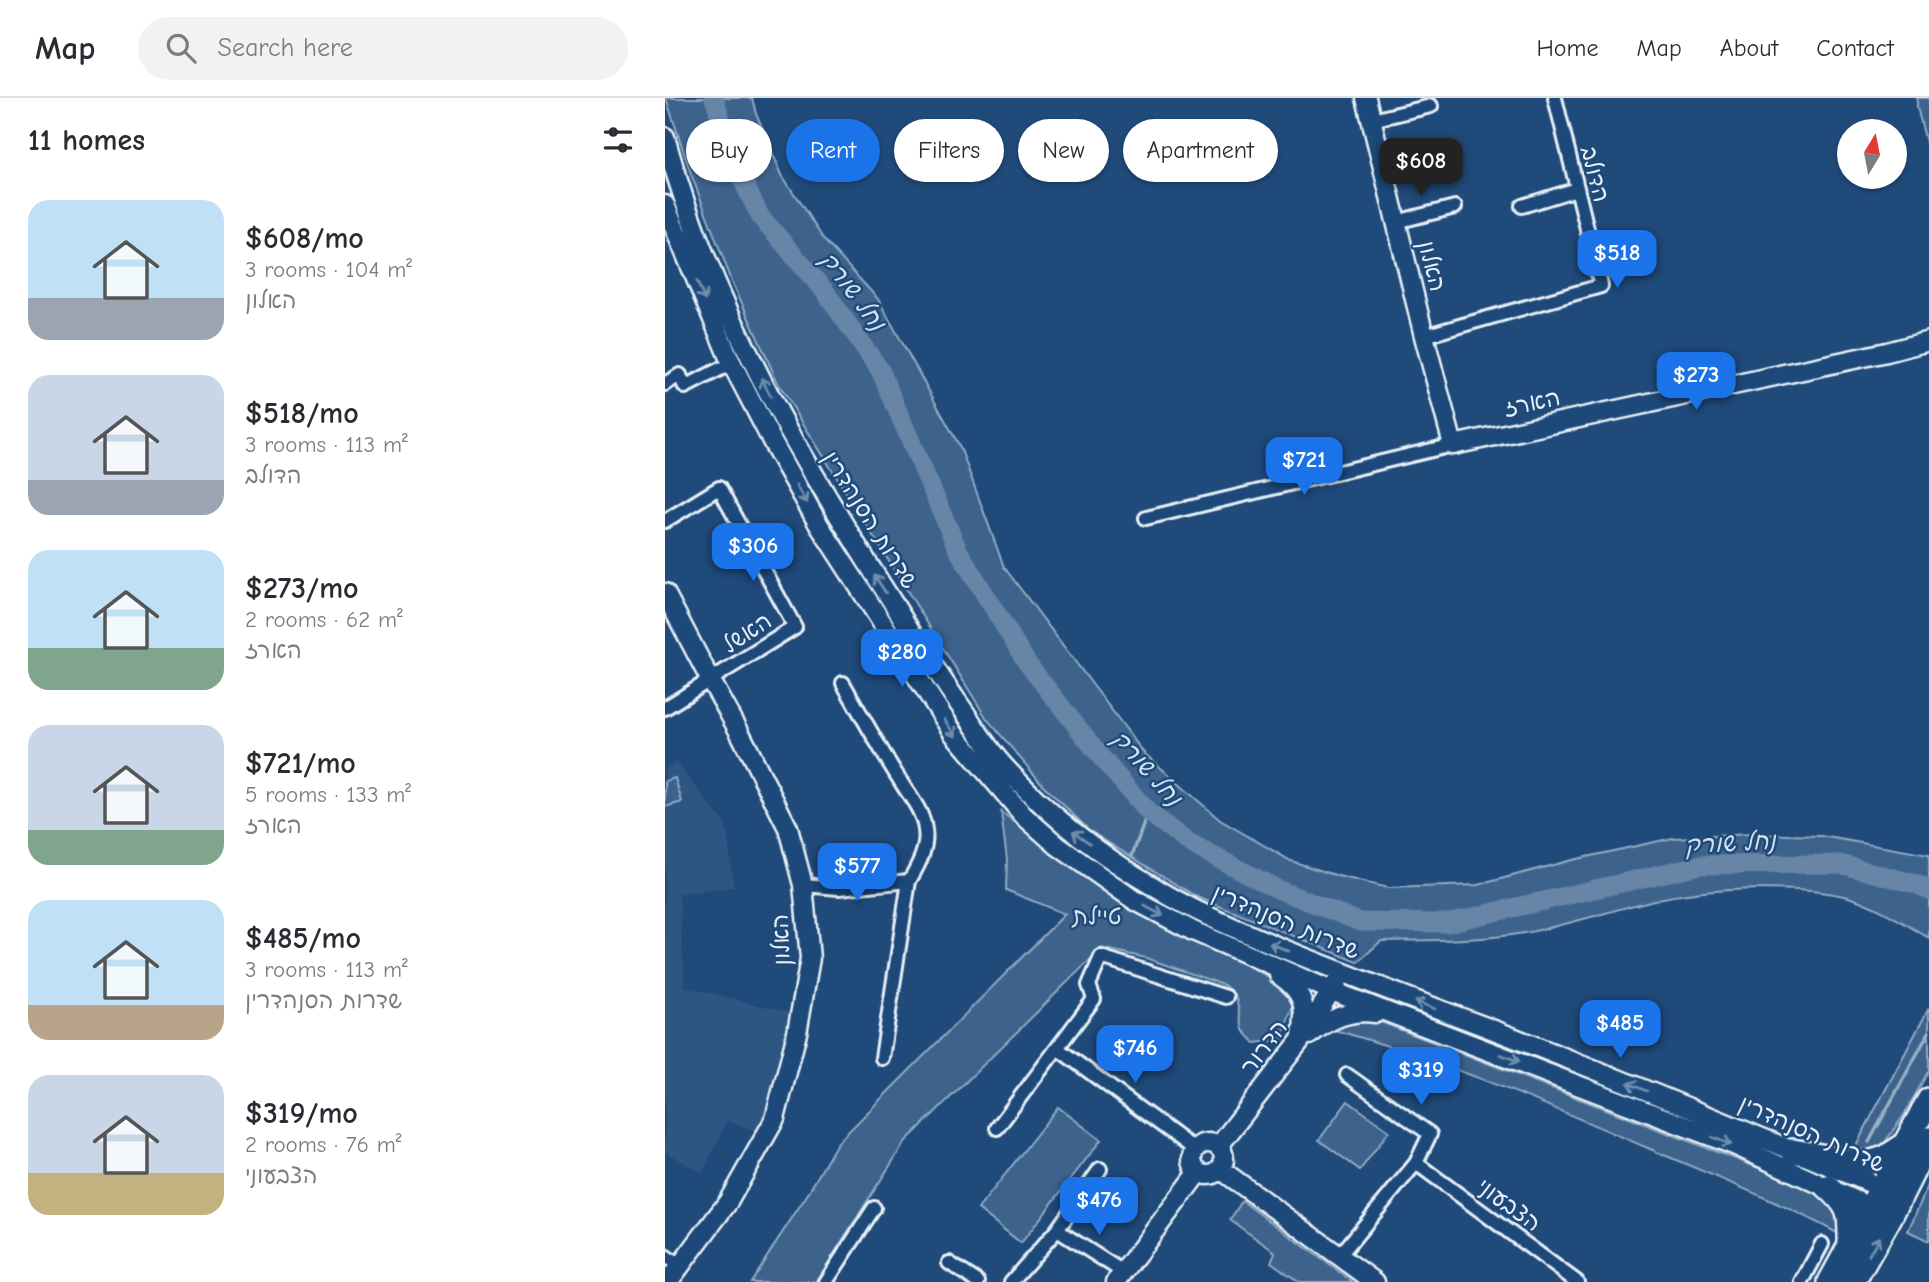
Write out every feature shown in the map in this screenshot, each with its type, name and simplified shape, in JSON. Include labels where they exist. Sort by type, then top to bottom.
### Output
[{"type":"highway","points":[[1831,1282],[1919,1140],[1929,1100]]},
{"type":"highway","points":[[1793,1151],[1865,1164],[1885,1158],[1919,1140]]},
{"type":"highway","points":[[1828,1187],[1844,1201],[1849,1210],[1850,1249]]},
{"type":"highway","points":[[1853,1282],[1883,1202]]},
{"type":"main road","name":"האלון","points":[[1367,98],[1453,444]]},
{"type":"main road","name":"שדרות הסנהדרין","points":[[665,137],[669,180],[715,284],[789,434],[827,500],[943,682],[999,761],[1031,795],[1066,826],[1156,888],[1198,912],[1342,973],[1498,1032],[1793,1151],[1883,1202]]},
{"type":"main road","name":"שדרות הסנהדרין","points":[[665,205],[730,360],[819,525],[954,734],[1024,816],[1058,846],[1142,905],[1252,958],[1734,1145],[1828,1187],[1883,1202]]},
{"type":"main road","points":[[665,226],[682,246]]},
{"type":"main road","name":"הארז","points":[[1453,444],[1929,341]]},
{"type":"main road","name":"האלון","points":[[665,593],[788,828],[803,885],[810,958],[797,1033],[775,1119],[728,1202],[672,1261],[668,1282]]},
{"type":"main road","points":[[1252,958],[1291,984],[1298,992],[1305,1010],[1300,1041]]},
{"type":"main road","name":"הדרור","points":[[1218,1147],[1300,1041],[1342,973]]},
{"type":"main road","points":[[1300,1041],[1324,1023],[1347,1014],[1371,1012],[1408,1020]]},
{"type":"main road","points":[[1206,1143],[1218,1147],[1223,1155],[1220,1169],[1212,1175],[1198,1172],[1191,1162],[1194,1149],[1206,1143]]},
{"type":"main road","points":[[1220,1169],[1375,1282]]},
{"type":"main road","points":[[1120,1277],[1198,1172]]},
{"type":"street","name":"הדולב","points":[[1424,336],[1601,286],[1555,98]]},
{"type":"street","points":[[1372,120],[1431,106]]},
{"type":"street","points":[[1522,206],[1577,189]]},
{"type":"street","points":[[1396,222],[1455,207]]},
{"type":"street","points":[[665,384],[680,375],[685,387],[724,367]]},
{"type":"street","name":"הארז","points":[[1146,517],[1453,444]]},
{"type":"street","name":"האשל","points":[[665,521],[719,488],[795,627],[711,681]]},
{"type":"street","points":[[665,708],[711,681]]},
{"type":"street","points":[[842,682],[919,808],[926,831],[918,866],[909,881],[882,1058]]},
{"type":"street","points":[[803,885],[839,888],[909,881]]},
{"type":"street","points":[[997,1128],[1094,999],[1089,985],[1101,957],[1226,997]]},
{"type":"street","points":[[1057,1048],[1194,1149]]},
{"type":"street","points":[[1340,1255],[1416,1163],[1430,1134],[1347,1075]]},
{"type":"street","name":"הצבעוני","points":[[1416,1163],[1577,1282]]},
{"type":"street","points":[[1011,1282],[1056,1230],[1100,1169]]},
{"type":"street","points":[[826,1282],[874,1208]]},
{"type":"street","points":[[1056,1230],[1120,1277]]},
{"type":"street","points":[[1802,1282],[1822,1244]]},
{"type":"street","points":[[949,1263],[978,1282]]},
{"type":"shaded area","points":[[676,762],[726,825],[734,887],[679,894],[685,987],[791,1013],[792,1024],[771,1113],[758,1133],[728,1120],[702,1173],[665,1152],[665,769]]},
{"type":"green space","points":[[666,98],[752,98],[758,119],[686,119],[686,159]]},
{"type":"green space","points":[[1917,98],[1929,98],[1929,154],[1917,107]]},
{"type":"green space","points":[[772,152],[786,182],[824,240],[878,299],[960,447],[1004,567],[1144,753],[1220,820],[1291,861],[1388,888],[1478,885],[1572,860],[1673,838],[1751,834],[1822,836],[1929,855],[1929,938],[1879,910],[1848,897],[1781,889],[1731,890],[1663,898],[1559,926],[1506,936],[1381,941],[1358,962],[1197,897],[1091,832],[1043,785],[987,719],[778,383],[732,281],[694,182],[772,182]]},
{"type":"green space","points":[[675,778],[682,802],[665,807],[665,781]]},
{"type":"green space","name":"טיילת","points":[[1001,812],[1080,869],[1174,927],[1269,977],[1294,1002],[1281,1040],[1255,1043],[1243,1030],[1236,997],[1224,985],[1146,958],[1102,948],[905,1142],[816,1282],[750,1282],[807,1195],[837,1143],[1065,914],[1006,890],[1007,860]]},
{"type":"green space","points":[[1929,1008],[1929,1070],[1904,1115],[1878,1152],[1852,1153]]},
{"type":"green space","points":[[1365,1016],[1769,1172],[1827,1197],[1843,1216],[1839,1234],[1745,1189],[1532,1099],[1412,1054],[1331,1029]]},
{"type":"green space","points":[[1348,1101],[1389,1131],[1360,1170],[1319,1140]]},
{"type":"green space","points":[[1058,1107],[1101,1140],[1021,1243],[978,1209]]},
{"type":"green space","points":[[1929,1183],[1929,1241],[1908,1231]]},
{"type":"green space","points":[[1242,1201],[1353,1282],[1299,1282],[1271,1262],[1275,1252],[1230,1220]]},
{"type":"waterway","name":"נחל שורק","points":[[714,98],[735,165],[760,216],[824,290],[880,370],[958,550],[1027,663],[1148,812],[1190,844],[1277,889],[1360,922],[1447,923],[1700,865],[1840,864],[1916,884],[1929,890]]},
{"type":"waterway","points":[[1132,856],[1148,812]]},
{"type":"waterway","points":[[1869,1142],[1929,1032]]}]
